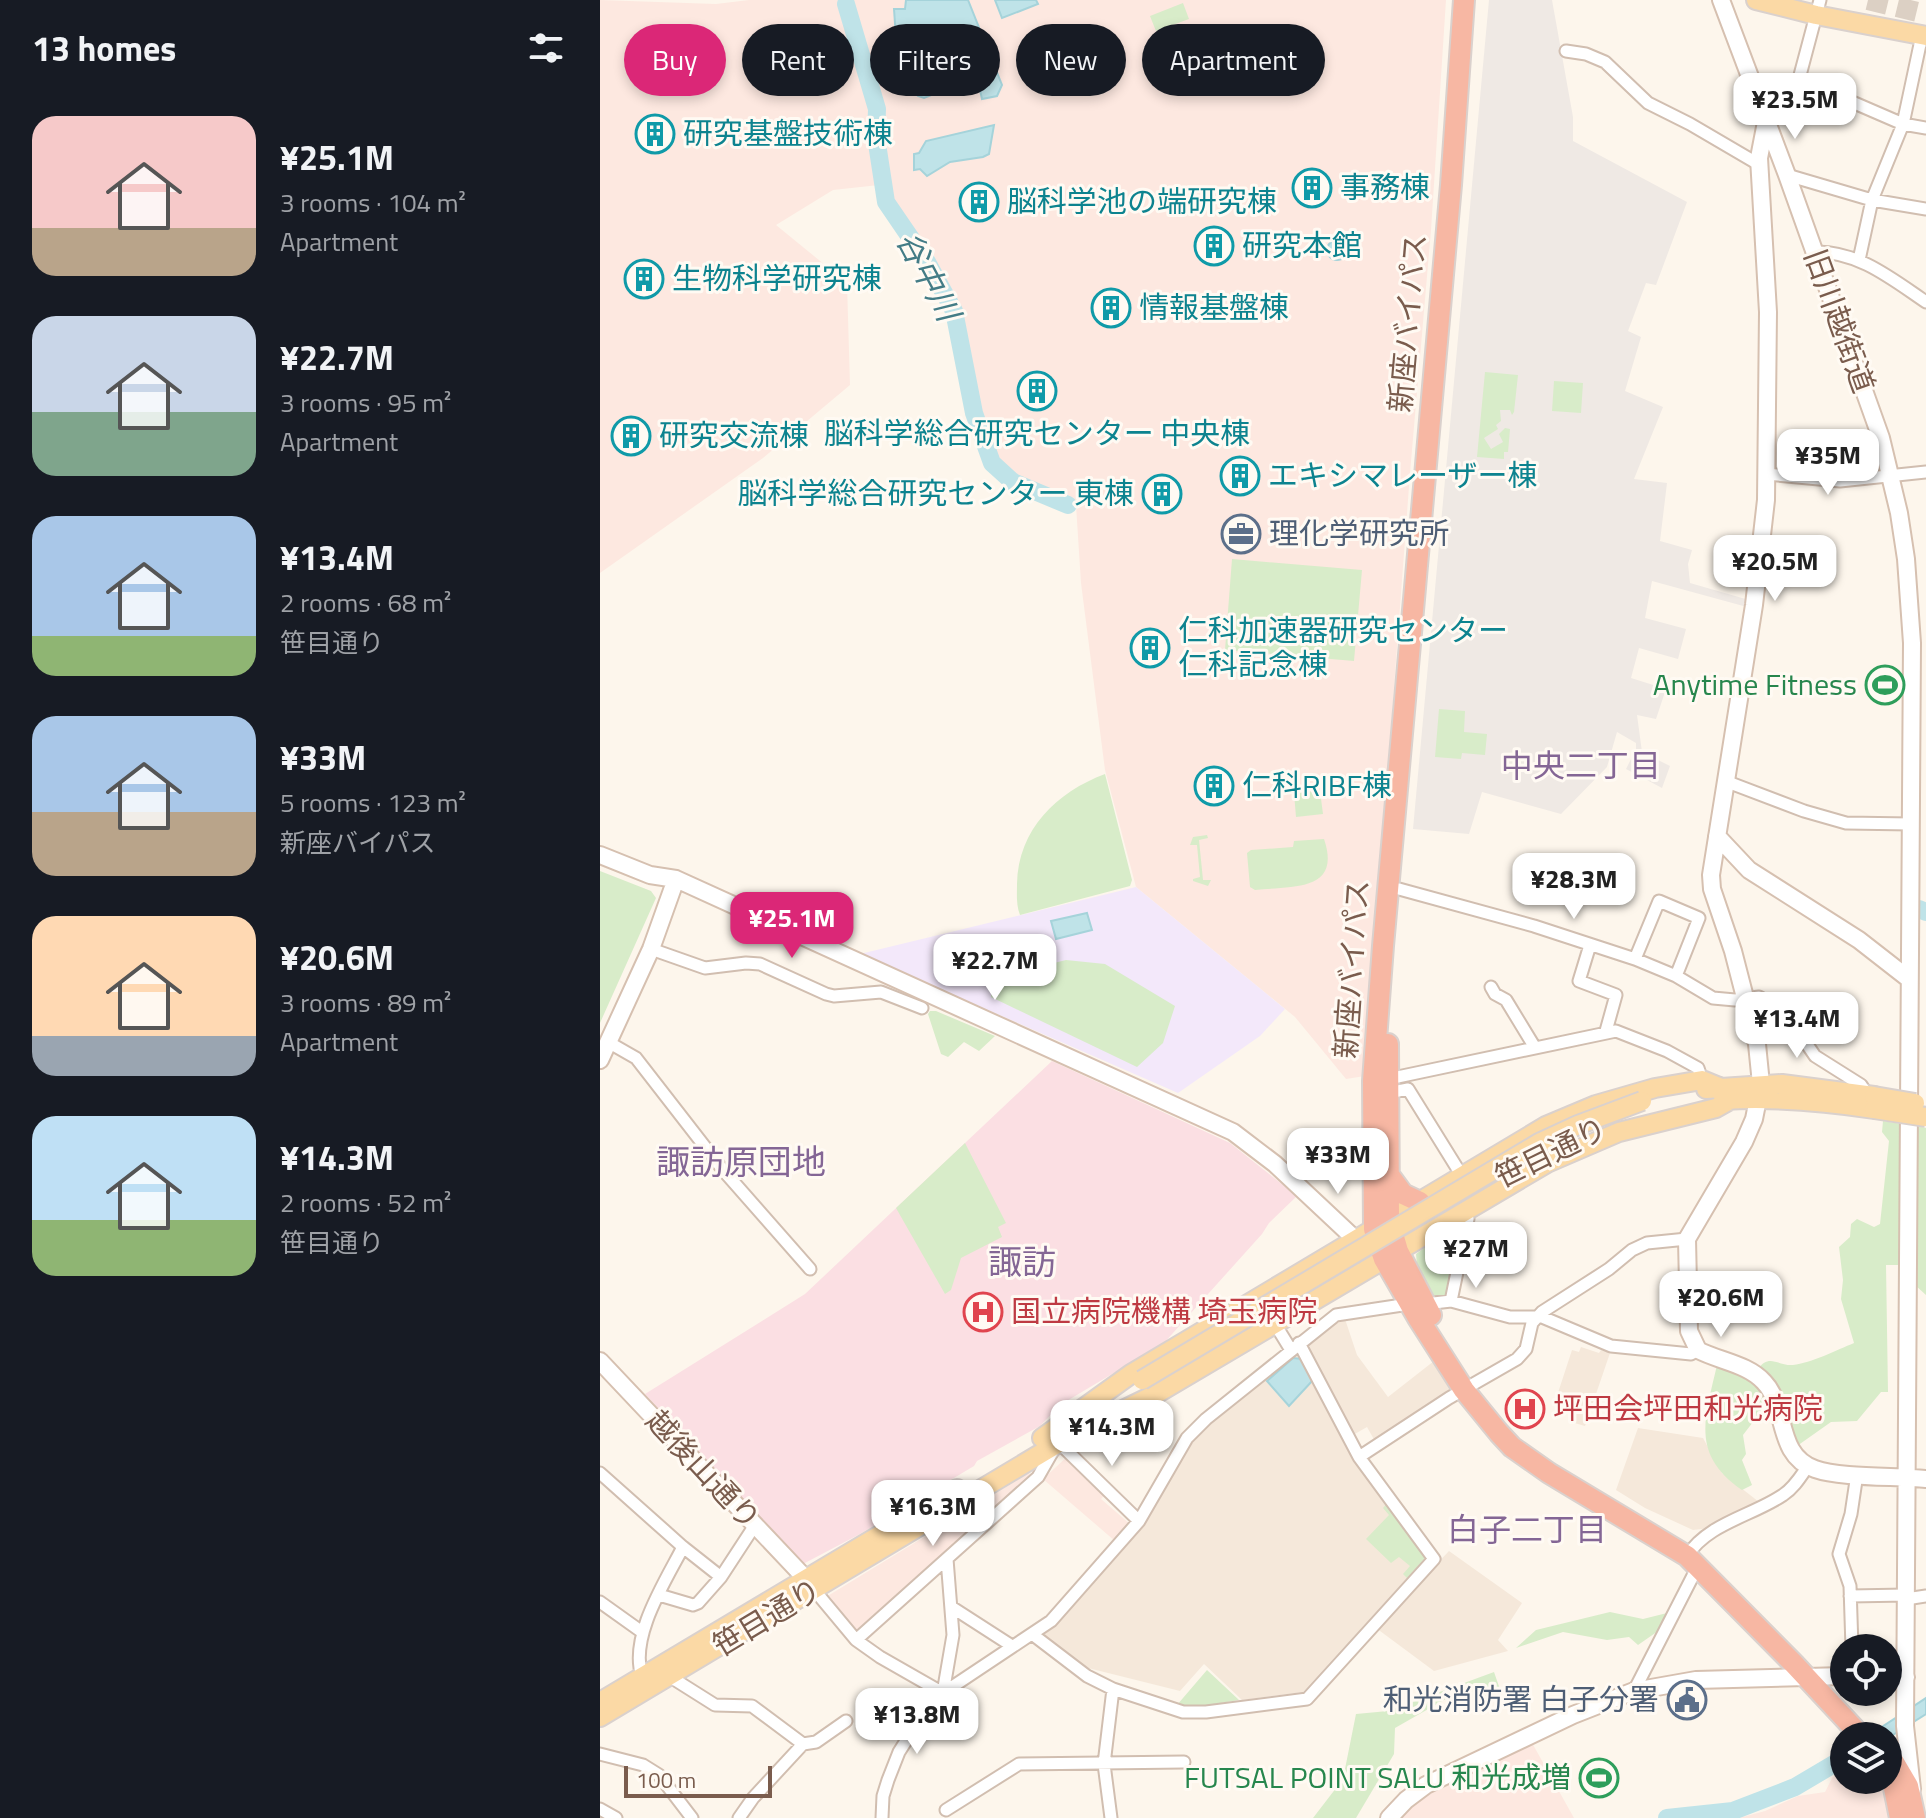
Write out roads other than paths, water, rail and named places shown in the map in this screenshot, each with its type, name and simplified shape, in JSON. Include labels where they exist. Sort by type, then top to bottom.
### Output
[{"type":"highway","name":"新座バイパス","points":[[1464,0],[1451,185],[1373,1081],[1385,1241],[1417,1304],[1469,1387],[1505,1425],[1535,1453],[1692,1557],[1856,1722]]},
{"type":"highway","name":"新座バイパス","points":[[1385,1241],[1389,1175],[1388,1018],[1476,0]]},
{"type":"highway","points":[[1389,1175],[1403,1194],[1420,1202]]},
{"type":"highway","points":[[1898,1794],[1908,1816]]},
{"type":"main road","points":[[1756,0],[1818,8],[1924,36]]},
{"type":"main road","points":[[1050,1440],[1131,1374],[1356,1240],[1385,1241],[1465,1212],[1580,1147],[1619,1132],[1716,1108],[1718,1089],[1655,1088],[1596,1105],[1546,1126],[1420,1202],[1385,1241],[1341,1285],[1156,1394],[1082,1430]]},
{"type":"main road","name":"笹目通り","points":[[600,1717],[810,1584],[1147,1383],[1533,1158],[1644,1106],[1681,1104],[1718,1089],[1760,1091],[1824,1101],[1872,1100],[1926,1105]]},
{"type":"main road","name":"笹目通り","points":[[1872,1100],[1926,1117]]},
{"type":"main road","points":[[1324,1259],[1333,1258],[1341,1265],[1345,1273],[1341,1285]]},
{"type":"main road","name":"笹目通り","points":[[1050,1440],[1082,1430],[1147,1383]]},
{"type":"main road","name":"笹目通り","points":[[600,1702],[810,1584]]},
{"type":"street","name":"旧川越街道","points":[[1721,0],[1860,376],[1891,477],[1919,644],[1918,799],[1911,824],[1915,992],[1906,1718],[1902,1761]]},
{"type":"street","points":[[1818,8],[1799,79],[1766,122],[1760,165],[1768,312],[1766,500],[1754,605],[1711,875],[1712,889],[1757,1044],[1760,1091],[1744,1142],[1687,1239],[1689,1331],[1698,1350],[1745,1368],[1764,1381],[1770,1389],[1786,1440],[1794,1454],[1808,1466],[1825,1472],[1926,1479]]},
{"type":"street","points":[[1859,260],[1872,200],[1903,124],[1924,36]]},
{"type":"street","points":[[1566,51],[1586,54],[1605,62],[1648,103],[1760,165]]},
{"type":"street","points":[[1799,79],[1903,124],[1926,128]]},
{"type":"street","points":[[1787,175],[1872,200],[1926,209]]},
{"type":"street","points":[[1815,252],[1827,251],[1859,260],[1926,302]]},
{"type":"street","points":[[1766,474],[1840,481],[1926,472]]},
{"type":"street","points":[[1725,781],[1804,811],[1846,823],[1911,824]]},
{"type":"street","points":[[1717,836],[1749,870],[1859,940],[1915,992]]},
{"type":"street","points":[[600,855],[650,875],[676,879],[1233,1132],[1275,1164],[1356,1240]]},
{"type":"street","points":[[600,1060],[651,949],[676,879]]},
{"type":"street","points":[[1399,889],[1534,926],[1635,959],[1676,976],[1713,998],[1735,1000],[1759,997],[1785,1012],[1815,1056],[1861,1085],[1872,1100]]},
{"type":"street","points":[[1635,959],[1659,901],[1699,918],[1676,976]]},
{"type":"street","points":[[1590,945],[1579,981],[1616,995],[1606,1031]]},
{"type":"street","points":[[651,949],[705,968],[760,964],[826,994],[881,992],[922,1008]]},
{"type":"street","points":[[1491,987],[1495,994],[1506,1000],[1534,1046]]},
{"type":"street","points":[[1388,1086],[1534,1046],[1606,1031],[1625,1033],[1667,1051],[1698,1068],[1718,1089]]},
{"type":"street","points":[[608,1042],[636,1058],[713,1158],[810,1269]]},
{"type":"street","points":[[1388,1086],[1408,1089],[1462,1176]]},
{"type":"street","points":[[1451,1301],[1468,1219],[1465,1212]]},
{"type":"street","points":[[1359,1457],[1523,1355],[1535,1318],[1632,1250],[1647,1243],[1687,1239]]},
{"type":"street","points":[[882,1818],[883,1796],[899,1752],[916,1725],[943,1693],[1051,1621],[1139,1521],[1187,1438],[1206,1419],[1336,1315],[1451,1301],[1510,1317],[1542,1317],[1611,1346],[1691,1354],[1698,1350]]},
{"type":"street","points":[[1032,1634],[1081,1672],[1113,1689],[1183,1712],[1307,1699],[1434,1559],[1359,1457],[1295,1346],[1275,1324]]},
{"type":"street","name":"越後山通り","points":[[604,1369],[810,1584]]},
{"type":"street","points":[[856,1640],[1038,1477],[1050,1440],[1139,1521]]},
{"type":"street","points":[[1634,1691],[1692,1557],[1720,1527],[1784,1495],[1808,1466]]},
{"type":"street","points":[[600,1473],[721,1577]]},
{"type":"street","points":[[1851,1634],[1849,1578],[1839,1554],[1851,1514],[1857,1474]]},
{"type":"street","points":[[659,1595],[696,1605],[721,1577],[755,1525]]},
{"type":"street","points":[[642,1676],[639,1661],[642,1632],[683,1547]]},
{"type":"street","points":[[943,1693],[953,1635],[947,1559]]},
{"type":"street","points":[[810,1584],[856,1640],[943,1693]]},
{"type":"street","points":[[1850,1596],[1926,1596]]},
{"type":"street","points":[[600,1602],[642,1632]]},
{"type":"street","points":[[953,1608],[1012,1646]]},
{"type":"street","points":[[669,1676],[715,1705],[731,1703],[755,1708],[803,1744]]},
{"type":"street","points":[[1389,1818],[1426,1785],[1573,1715],[1634,1691],[1696,1680],[1830,1676]]},
{"type":"street","points":[[1902,1677],[1906,1677]]},
{"type":"street","points":[[1111,1818],[1104,1764],[1113,1689]]},
{"type":"street","points":[[739,1818],[753,1798],[803,1744],[816,1742],[846,1721]]},
{"type":"street","points":[[600,1754],[643,1765],[659,1775],[692,1818]]},
{"type":"street","points":[[946,1810],[1019,1764],[1184,1762]]},
{"type":"street","points":[[602,1813],[616,1818]]},
{"type":"water","points":[[906,0],[968,0],[978,24],[895,24],[894,9],[905,9]]},
{"type":"water","points":[[995,0],[1036,0],[1038,4],[1002,18]]},
{"type":"water","points":[[994,125],[989,154],[950,162],[927,176],[920,169],[914,170],[914,154],[919,153],[926,141]]},
{"type":"water","points":[[1337,240],[1344,243],[1347,250],[1344,257],[1337,260],[1330,257],[1327,250],[1330,243]]},
{"type":"water","points":[[1087,913],[1092,930],[1056,939],[1051,921]]},
{"type":"water","points":[[1293,1358],[1302,1359],[1313,1380],[1289,1406],[1267,1381]]},
{"type":"water","points":[[1926,1698],[1926,1714],[1902,1729],[1902,1722],[1889,1722]]},
{"type":"waterway","name":"谷中川","points":[[846,4],[877,109],[876,137],[886,202],[927,262],[954,311],[974,413],[992,463],[1013,482],[1068,505]]},
{"type":"waterway","name":"谷中川","points":[[1919,909],[1926,912]]},
{"type":"waterway","points":[[1667,1818],[1733,1811],[1795,1787],[1830,1766]]},
{"type":"tunnel","points":[[1868,0],[1926,14]]},
{"type":"place","name":"研究基盤技術棟","points":[[655,134]]},
{"type":"place","name":"事務棟","points":[[1312,188]]},
{"type":"place","name":"脳科学池の端研究棟","points":[[979,202]]},
{"type":"place","name":"研究本館","points":[[1214,246]]},
{"type":"place","name":"生物科学研究棟","points":[[644,279]]},
{"type":"place","name":"情報基盤棟","points":[[1111,308]]},
{"type":"place","name":"脳科学総合研究センター 中央棟","points":[[1037,391]]},
{"type":"place","name":"研究交流棟","points":[[631,436]]},
{"type":"place","name":"エキシマレーザー棟","points":[[1240,476]]},
{"type":"place","name":"脳科学総合研究センター 東棟","points":[[1162,494]]},
{"type":"place","name":"理化学研究所","points":[[1241,534]]},
{"type":"place","name":"仁科加速器研究センター 仁科記念棟","points":[[1150,648]]},
{"type":"place","name":"Anytime Fitness","points":[[1885,685]]},
{"type":"place","name":"仁科RIBF棟","points":[[1214,786]]},
{"type":"place","name":"国立病院機構 埼玉病院","points":[[983,1312]]},
{"type":"place","name":"坪田会坪田和光病院","points":[[1525,1409]]},
{"type":"place","name":"和光消防署 白子分署","points":[[1687,1700]]},
{"type":"place","name":"FUTSAL POINT SALU 和光成増","points":[[1599,1778]]},
{"type":"district","name":"中央二丁目","points":[[1581,766]]},
{"type":"district","name":"諏訪原団地","points":[[741,1162]]},
{"type":"district","name":"諏訪","points":[[1022,1262]]},
{"type":"district","name":"白子二丁目","points":[[1527,1530]]}]
